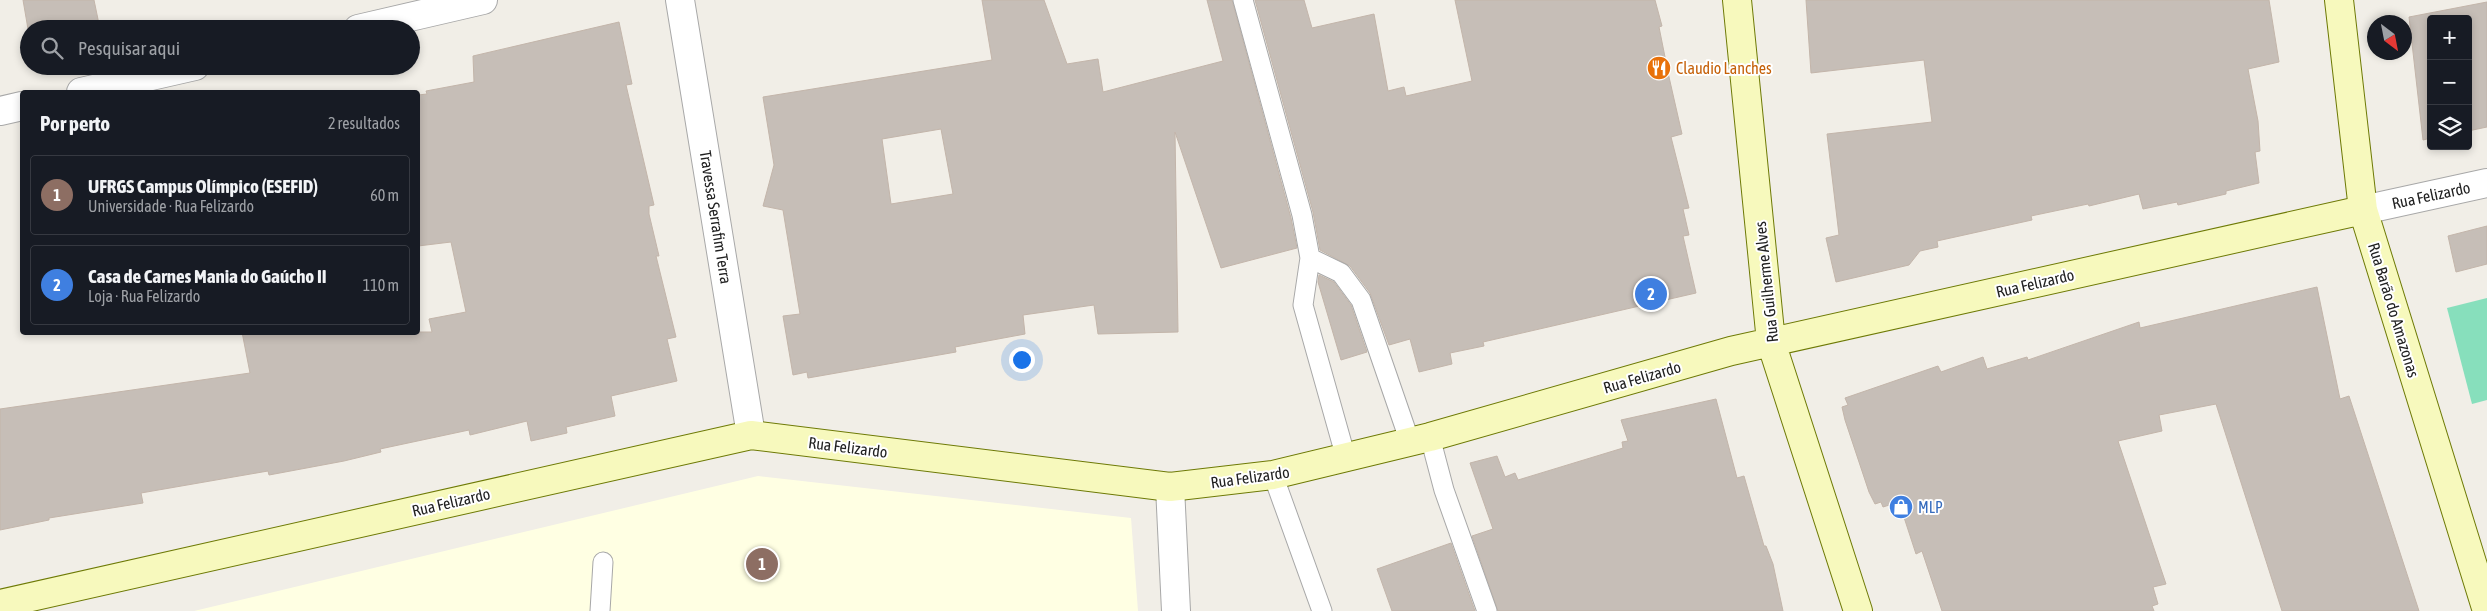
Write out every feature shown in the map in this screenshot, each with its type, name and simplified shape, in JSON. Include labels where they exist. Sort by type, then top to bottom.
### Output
[{"type":"main road","name":"Rua Guilherme Alves","points":[[1737,0],[1771,342],[1858,611]]},
{"type":"main road","name":"Rua Barão do Amazonas","points":[[2339,0],[2363,210],[2487,611]]},
{"type":"main road","name":"Rua Felizardo","points":[[0,604],[752,435],[1170,487],[1273,475],[1420,440],[1771,342],[2363,210]]},
{"type":"street","points":[[397,20],[483,0]]},
{"type":"street","name":"Travessa Serrafim Terra","points":[[680,0],[752,435]]},
{"type":"street","points":[[90,90],[156,75]]},
{"type":"street","points":[[0,111],[20,106]]},
{"type":"street","name":"Rua Felizardo","points":[[2363,210],[2487,183]]},
{"type":"street","points":[[1170,487],[1176,611]]},
{"type":"lane","points":[[1243,0],[1302,215],[1310,258],[1303,305],[1346,458]]},
{"type":"lane","points":[[1310,258],[1341,273],[1361,300],[1420,440],[1444,490],[1487,611]]},
{"type":"lane","points":[[1273,475],[1322,611]]},
{"type":"lane","points":[[600,611],[603,562]]},
{"type":"shaded area","points":[[758,476],[1131,518],[1138,611],[194,611]]},
{"type":"green space","points":[[2487,298],[2487,400],[2472,404],[2447,308]]},
{"type":"building","points":[[23,0],[94,0],[98,20],[26,20]]},
{"type":"building","points":[[982,0],[1044,0],[1067,64],[1098,59],[1103,92],[1223,61],[1207,0],[1232,0],[1291,218],[1297,248],[1221,268],[1175,132],[1178,332],[1098,334],[1094,305],[1023,315],[1025,334],[955,347],[956,352],[808,378],[807,372],[793,375],[783,316],[800,314],[783,210],[763,206],[774,165],[763,97],[992,60]],"holes":[[[941,129],[953,194],[891,204],[882,139]]]},
{"type":"building","points":[[1255,0],[1304,0],[1312,28],[1374,14],[1388,91],[1404,87],[1406,96],[1472,81],[1455,0],[1655,0],[1662,26],[1659,27],[1682,134],[1671,137],[1689,208],[1683,209],[1689,235],[1683,236],[1696,293],[1483,342],[1484,346],[1450,353],[1452,364],[1419,372],[1410,339],[1389,345],[1370,293],[1350,266],[1320,250],[1313,212]]},
{"type":"building","points":[[1806,0],[2269,0],[2279,62],[2248,69],[2258,121],[2260,151],[2255,152],[2259,183],[2226,191],[2226,194],[2178,205],[2177,202],[2143,209],[2139,194],[2089,206],[2088,204],[2031,216],[2032,220],[1937,241],[1938,247],[1920,251],[1909,265],[1836,282],[1826,238],[1839,235],[1827,134],[1932,122],[1924,60],[1811,73]]},
{"type":"building","points":[[2487,2],[2487,127],[2472,130],[2472,15],[2427,15],[2427,139],[2423,140],[2412,43],[2412,16]]},
{"type":"building","points":[[619,22],[632,84],[626,85],[654,205],[649,206],[649,214],[659,256],[656,256],[676,337],[667,339],[677,381],[611,396],[615,416],[566,427],[567,433],[531,441],[527,421],[470,435],[469,430],[380,449],[381,452],[344,461],[269,475],[268,471],[141,493],[143,503],[49,518],[49,520],[0,530],[0,409],[250,373],[243,335],[420,335],[420,332],[432,332],[429,319],[466,312],[451,242],[420,246],[420,95],[427,94],[426,91],[474,82],[473,56]]},
{"type":"building","points":[[2487,226],[2487,264],[2456,272],[2448,236]]},
{"type":"building","points":[[1319,275],[1334,282],[1351,305],[1367,352],[1341,360],[1318,282]]},
{"type":"building","points":[[2317,287],[2340,399],[2349,396],[2419,611],[2282,611],[2216,404],[2159,415],[2162,431],[2118,441],[2166,584],[2153,587],[2158,604],[2152,606],[2154,611],[1942,611],[1922,551],[1916,554],[1899,502],[1883,507],[1881,502],[1875,504],[1869,492],[1845,420],[1842,407],[1848,405],[1845,398],[1938,366],[1941,372],[1983,357],[1987,369],[2027,357],[2028,360],[2139,322],[2140,328]]},
{"type":"building","points":[[1716,399],[1737,478],[1744,476],[1764,546],[1766,546],[1773,564],[1783,611],[1498,611],[1472,536],[1493,529],[1470,463],[1497,456],[1505,477],[1515,473],[1518,480],[1623,448],[1622,442],[1628,441],[1621,420]]},
{"type":"building","points":[[1451,543],[1475,611],[1392,611],[1377,569]]},
{"type":"place","name":"Claudio Lanches","points":[[1659,68]]},
{"type":"place","name":"Casa de Carnes Mania do Gaúcho II","points":[[1651,294]]},
{"type":"place","name":"MLP","points":[[1901,507]]},
{"type":"place","name":"UFRGS Campus Olímpico (ESEFID)","points":[[762,564]]}]
